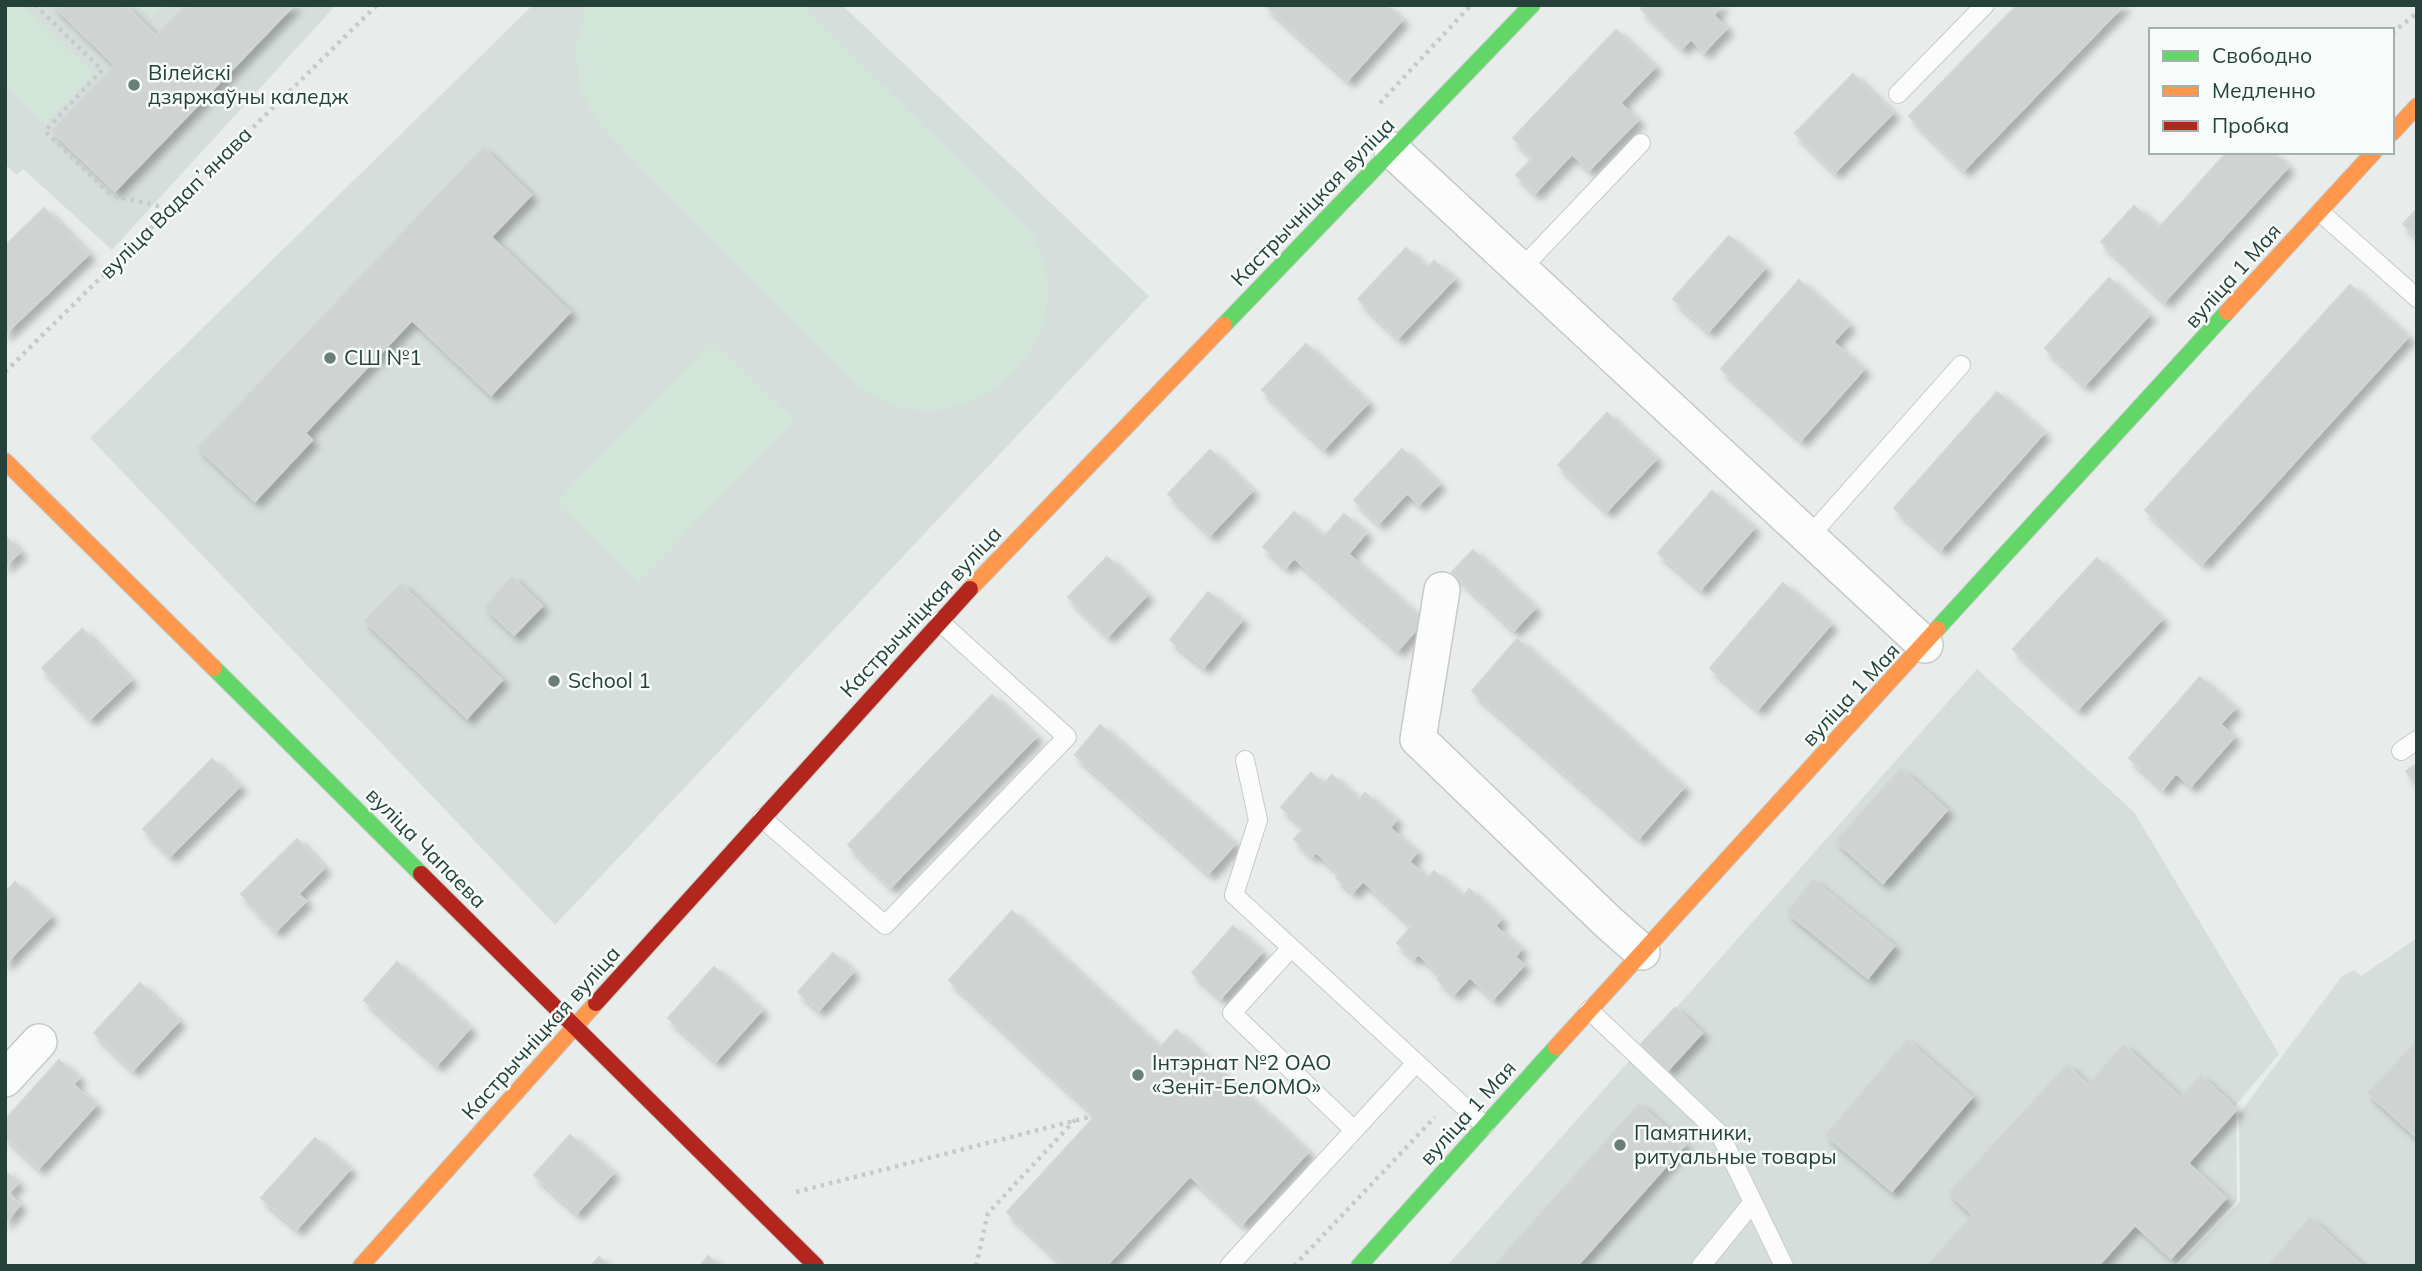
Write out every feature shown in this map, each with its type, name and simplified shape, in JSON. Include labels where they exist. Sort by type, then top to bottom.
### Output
[{"type":"main road","name":"Кастрычніцкая вуліца","points":[[361,1266],[939,621],[1532,5]]},
{"type":"main road","points":[[2394,131],[2417,106]]},
{"type":"main road","name":"вуліца 1 Мая","points":[[1359,1266],[1589,1010],[2372,154]]},
{"type":"main road","name":"вуліца Чапаева","points":[[5,461],[816,1266]]},
{"type":"street","points":[[1392,150],[1925,645]]},
{"type":"street","points":[[1442,590],[1418,739],[1642,952]]},
{"type":"street","points":[[5,1079],[39,1042]]},
{"type":"lane","points":[[1899,94],[1985,5]]},
{"type":"lane","points":[[1520,270],[1641,143]]},
{"type":"lane","points":[[2320,212],[2417,298]]},
{"type":"lane","points":[[1808,538],[1961,365]]},
{"type":"lane","points":[[762,818],[885,925],[1066,737],[939,621]]},
{"type":"lane","points":[[2401,751],[2417,740]]},
{"type":"lane","points":[[1245,760],[1258,820],[1234,895],[1485,1126]]},
{"type":"lane","points":[[1291,948],[1232,1013],[1354,1130]]},
{"type":"lane","points":[[1589,1010],[1720,1134],[1784,1266]]},
{"type":"lane","points":[[1229,1266],[1416,1063]]},
{"type":"lane","points":[[1701,1266],[1753,1202]]},
{"type":"path","points":[[35,5],[102,70],[45,131],[111,195],[170,209]]},
{"type":"path","name":"вуліца Вадапʼянава","points":[[5,372],[377,5]]},
{"type":"path","points":[[2394,31],[2417,13]]},
{"type":"path","points":[[1294,1266],[1454,1097]]},
{"type":"path","points":[[787,1195],[1093,1116]]},
{"type":"path","points":[[976,1266],[988,1213],[1076,1119]]},
{"type":"shaded area","name":"Вілейскі дзяржаўны каледж","points":[[5,5],[336,5],[112,250],[23,169],[17,175],[5,164]]},
{"type":"shaded area","name":"School 1","points":[[533,5],[842,5],[1149,296],[555,925],[90,438]]},
{"type":"shaded area","points":[[1977,669],[2134,812],[2279,1054],[2236,1105],[2237,1201],[2174,1266],[1447,1266]]},
{"type":"shaded area","points":[[2417,938],[2417,1266],[2178,1266],[2240,1202],[2239,1114],[2342,976],[2354,970],[2361,976]]},
{"type":"green space","points":[[5,5],[23,5],[94,74],[45,123],[5,83]]},
{"type":"green space","points":[[136,5],[164,5],[151,19]]},
{"type":"green space","points":[[587,5],[802,5],[1035,237],[1046,273],[1048,295],[1043,323],[1032,348],[1016,370],[996,388],[972,401],[946,409],[919,410],[891,404],[857,386],[596,121],[579,86],[576,48]]},
{"type":"green space","points":[[712,341],[794,420],[639,582],[556,503]]},
{"type":"building","points":[[53,5],[125,5],[156,36],[186,5],[294,5],[115,191],[52,131],[115,65]]},
{"type":"building","points":[[1265,5],[1386,5],[1402,20],[1348,80]]},
{"type":"building","points":[[1644,5],[1722,5],[1713,15],[1727,28],[1704,52],[1691,39],[1682,48],[1641,9]]},
{"type":"building","points":[[2017,5],[2124,5],[1964,170],[1909,116]]},
{"type":"building","points":[[1616,30],[1655,67],[1620,103],[1638,120],[1589,170],[1572,154],[1535,193],[1516,175],[1533,158],[1513,138]]},
{"type":"building","points":[[1853,74],[1893,113],[1835,172],[1795,133]]},
{"type":"building","name":"СШ №1","points":[[483,148],[531,195],[491,237],[570,312],[491,395],[412,320],[305,433],[312,440],[255,501],[198,448]]},
{"type":"building","points":[[2225,154],[2274,154],[2288,167],[2165,301],[2101,242],[2134,206],[2159,228]]},
{"type":"building","points":[[44,208],[89,254],[5,334],[5,246]]},
{"type":"building","points":[[2417,209],[2417,237],[2403,224]]},
{"type":"building","points":[[1729,236],[1765,268],[1709,331],[1673,299]]},
{"type":"building","points":[[1406,248],[1427,268],[1434,261],[1454,279],[1398,338],[1358,299]]},
{"type":"building","points":[[2109,278],[2149,315],[2085,385],[2045,348]]},
{"type":"building","points":[[1799,280],[1849,325],[1833,342],[1864,369],[1801,440],[1721,369]]},
{"type":"building","points":[[2350,285],[2408,337],[2203,563],[2145,510]]},
{"type":"building","points":[[1306,344],[1368,403],[1324,449],[1262,390]]},
{"type":"building","points":[[1997,392],[2044,433],[1941,549],[1894,508]]},
{"type":"building","points":[[1607,413],[1656,459],[1607,511],[1558,465]]},
{"type":"building","points":[[1402,449],[1439,484],[1419,504],[1407,493],[1379,523],[1354,500]]},
{"type":"building","points":[[1210,450],[1252,491],[1210,535],[1168,494]]},
{"type":"building","points":[[1712,491],[1754,528],[1701,589],[1658,553]]},
{"type":"building","points":[[1294,512],[1324,537],[1344,514],[1366,533],[1348,554],[1424,621],[1398,650],[1294,558],[1286,567],[1263,547]]},
{"type":"building","points":[[5,536],[20,552],[5,566]]},
{"type":"building","points":[[1473,550],[1535,608],[1514,630],[1452,572]]},
{"type":"building","points":[[1107,557],[1147,595],[1108,636],[1068,597]]},
{"type":"building","points":[[2097,558],[2162,619],[2078,709],[2013,649]]},
{"type":"building","points":[[512,577],[542,606],[514,635],[485,607]]},
{"type":"building","points":[[1783,583],[1831,624],[1758,709],[1710,668]]},
{"type":"building","points":[[401,584],[502,680],[467,718],[365,621]]},
{"type":"building","points":[[1208,592],[1242,620],[1204,667],[1170,640]]},
{"type":"building","points":[[82,629],[131,680],[90,719],[42,668]]},
{"type":"building","points":[[1517,639],[1684,787],[1639,838],[1472,691]]},
{"type":"building","points":[[2200,677],[2235,708],[2220,724],[2234,737],[2191,786],[2176,773],[2163,789],[2129,758]]},
{"type":"building","points":[[992,695],[1036,737],[891,887],[848,845]]},
{"type":"building","points":[[1100,725],[1235,844],[1209,873],[1075,755]]},
{"type":"building","points":[[212,759],[240,786],[170,856],[143,829]]},
{"type":"building","points":[[2417,764],[2417,787],[2406,771]]},
{"type":"building","points":[[1901,769],[1947,810],[1883,883],[1836,841]]},
{"type":"building","points":[[1311,773],[1324,784],[1332,775],[1359,800],[1365,793],[1396,820],[1390,828],[1417,852],[1409,862],[1428,878],[1434,871],[1463,897],[1469,889],[1501,919],[1495,926],[1521,949],[1515,957],[1524,965],[1493,999],[1470,977],[1454,994],[1437,979],[1441,975],[1418,954],[1414,959],[1397,943],[1412,926],[1363,881],[1353,892],[1336,878],[1340,874],[1316,852],[1312,856],[1294,839],[1304,828],[1281,807]]},
{"type":"building","points":[[297,839],[324,868],[298,894],[306,901],[276,931],[241,894]]},
{"type":"building","points":[[1813,880],[1894,946],[1868,978],[1787,912]]},
{"type":"building","points":[[15,882],[51,916],[5,964],[5,893]]},
{"type":"building","name":"Інтэрнат №2 ОАО «Зеніт-БелОМО»","points":[[1012,911],[1160,1048],[1176,1030],[1308,1152],[1242,1224],[1109,1101],[1096,1116],[949,980]]},
{"type":"building","points":[[1233,926],[1262,952],[1221,998],[1192,973]]},
{"type":"building","points":[[833,953],[853,972],[819,1010],[798,992]]},
{"type":"building","points":[[397,962],[470,1028],[437,1065],[364,1000]]},
{"type":"building","points":[[714,967],[762,1010],[716,1061],[668,1018]]},
{"type":"building","points":[[140,983],[179,1021],[133,1070],[94,1033]]},
{"type":"building","points":[[1675,1008],[1702,1033],[1668,1070],[1641,1044]]},
{"type":"building","points":[[1907,1040],[1972,1097],[1892,1191],[1826,1135]]},
{"type":"building","points":[[2417,1041],[2417,1138],[2368,1093]]},
{"type":"building","points":[[2124,1045],[2181,1098],[2201,1076],[2237,1109],[2188,1163],[2226,1198],[2171,1258],[2135,1225],[2098,1266],[1927,1266],[1973,1215],[1949,1193],[2067,1065],[2088,1085]]},
{"type":"building","points":[[59,1060],[79,1078],[73,1084],[96,1105],[39,1168],[5,1137],[5,1120]]},
{"type":"building","points":[[1109,1101],[1190,1176],[1106,1266],[1065,1266],[1007,1212]]},
{"type":"building","points":[[1639,1104],[1685,1145],[1577,1266],[1494,1266]]},
{"type":"building","points":[[570,1135],[613,1173],[577,1213],[534,1175]]},
{"type":"building","points":[[315,1138],[350,1169],[297,1229],[261,1198]]},
{"type":"building","points":[[5,1171],[18,1183],[8,1193],[20,1205],[5,1222]]},
{"type":"building","points":[[2310,1218],[2363,1266],[2268,1266]]},
{"type":"building","points":[[708,1256],[719,1266],[700,1266]]},
{"type":"building","points":[[599,1257],[609,1266],[591,1266]]},
{"type":"traffic: fast","points":[[1224,325],[1532,5]]},
{"type":"traffic: fast","points":[[1937,629],[2227,312]]},
{"type":"traffic: fast","points":[[214,668],[421,874]]},
{"type":"traffic: fast","points":[[1359,1266],[1556,1047]]},
{"type":"traffic: slow","points":[[2394,131],[2417,106]]},
{"type":"traffic: slow","points":[[2227,312],[2372,154]]},
{"type":"traffic: slow","points":[[970,589],[1224,325]]},
{"type":"traffic: slow","points":[[5,461],[214,668]]},
{"type":"traffic: slow","points":[[1556,1047],[1937,629]]},
{"type":"traffic: slow","points":[[361,1266],[596,1003]]},
{"type":"traffic: jam","points":[[596,1003],[970,589]]},
{"type":"traffic: jam","points":[[421,874],[816,1266]]},
{"type":"place","name":"Вілейскі дзяржаўны каледж","points":[[134,85]]},
{"type":"place","name":"СШ №1","points":[[330,358]]},
{"type":"place","name":"School 1","points":[[554,681]]},
{"type":"place","name":"Інтэрнат №2 ОАО «Зеніт-БелОМО»","points":[[1138,1075]]},
{"type":"place","name":"Памятники, ритуальные товары","points":[[1620,1145]]}]
